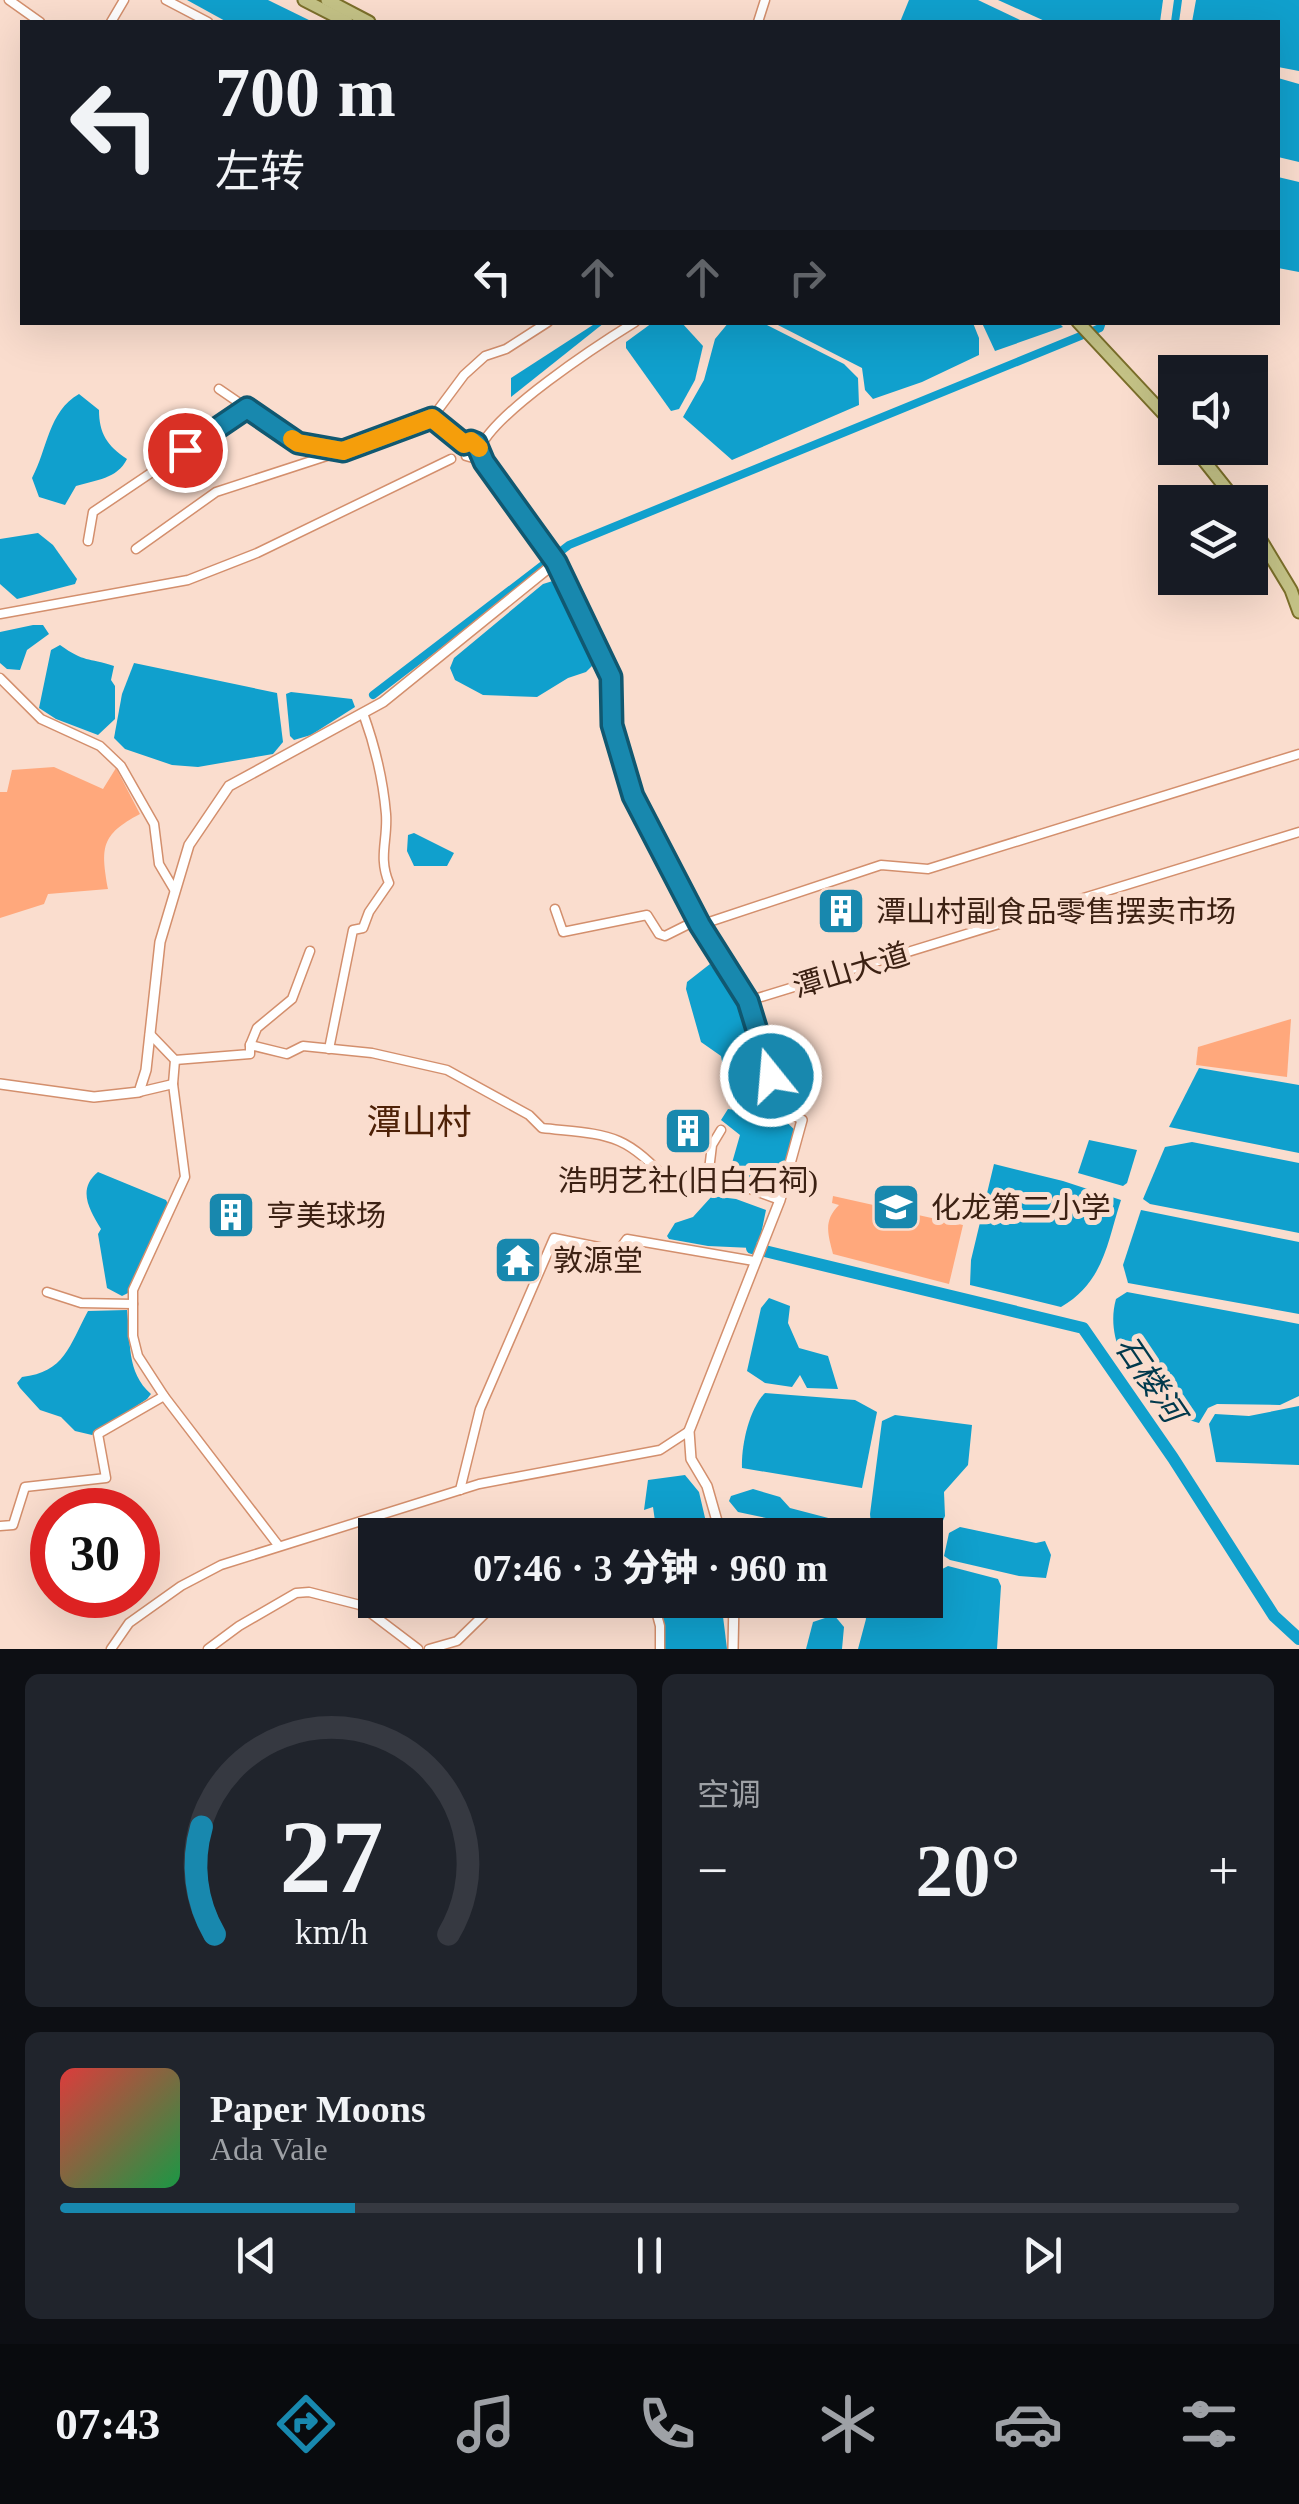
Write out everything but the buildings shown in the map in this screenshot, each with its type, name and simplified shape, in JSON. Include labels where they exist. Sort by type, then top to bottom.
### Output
[{"type":"main road","points":[[304,0],[343,20]]},
{"type":"main road","points":[[327,0],[365,20]]},
{"type":"main road","points":[[1081,325],[1158,408]]},
{"type":"main road","points":[[1208,465],[1223,485]]},
{"type":"main road","points":[[1268,552],[1299,612]]},
{"type":"street","points":[[10,0],[37,20]]},
{"type":"street","points":[[166,0],[204,20]]},
{"type":"street","points":[[136,549],[216,492],[432,418],[464,375],[485,356],[506,349],[543,325]]},
{"type":"street","points":[[469,458],[550,378],[631,325]]},
{"type":"street","points":[[218,389],[298,443],[343,451]]},
{"type":"street","points":[[88,541],[93,512],[247,408]]},
{"type":"street","points":[[432,418],[466,444],[469,458]]},
{"type":"street","points":[[0,614],[188,580],[257,553],[452,459],[466,444],[486,437]]},
{"type":"street","points":[[466,444],[476,443],[484,462],[556,562],[611,677],[612,725],[633,796],[698,922],[748,1001],[782,1110],[802,1120],[780,1200],[708,1391],[689,1431],[691,1459],[707,1486],[715,1518]]},
{"type":"street","points":[[452,459],[484,462]]},
{"type":"street","points":[[139,1092],[146,1070],[160,942],[189,845],[228,786],[383,702],[556,562]]},
{"type":"street","points":[[0,678],[40,719],[100,746],[121,766],[154,824],[159,864],[175,892]]},
{"type":"street","points":[[328,1048],[353,930],[363,928],[389,883],[382,871],[386,817],[380,768],[363,713]]},
{"type":"street","points":[[555,910],[563,932],[647,914],[659,934],[665,936],[881,865],[928,869],[1299,754]]},
{"type":"street","name":"潭山大道","points":[[748,1001],[1299,832]]},
{"type":"street","points":[[175,1060],[250,1054],[257,1028],[292,999],[310,951]]},
{"type":"street","points":[[149,1033],[175,1060],[173,1084],[185,1177],[134,1290],[133,1336],[138,1356],[278,1545]]},
{"type":"street","points":[[250,1045],[286,1054],[302,1046],[328,1048],[447,1070],[529,1115],[542,1128],[612,1135],[629,1145],[670,1184],[691,1182],[709,1170]]},
{"type":"street","points":[[0,1084],[94,1097],[173,1084]]},
{"type":"street","points":[[720,1130],[712,1145],[712,1175],[780,1200]]},
{"type":"street","points":[[460,1490],[480,1409],[554,1238],[618,1251],[627,1239],[755,1258]]},
{"type":"street","points":[[47,1292],[81,1302],[134,1304]]},
{"type":"street","points":[[0,1526],[12,1525],[26,1487],[106,1478],[98,1434],[164,1396]]},
{"type":"street","points":[[111,1649],[129,1623],[181,1586],[221,1565],[460,1490],[660,1450],[689,1431]]},
{"type":"street","points":[[208,1649],[296,1593],[309,1592],[360,1604],[418,1649]]},
{"type":"street","points":[[429,1649],[457,1641],[481,1618]]},
{"type":"street","points":[[658,1618],[660,1649]]},
{"type":"street","points":[[732,1649],[733,1618]]},
{"type":"shaded area","points":[[54,767],[103,789],[116,768],[140,814],[117,829],[106,844],[108,889],[48,894],[44,904],[0,918],[0,792],[7,792],[12,770]]},
{"type":"shaded area","points":[[1291,1019],[1287,1077],[1196,1065],[1198,1047]]},
{"type":"shaded area","points":[[833,1196],[963,1225],[949,1284],[833,1254],[829,1222],[839,1205],[832,1203]]},
{"type":"water","points":[[187,0],[268,0],[309,20],[223,20]]},
{"type":"water","points":[[909,0],[978,0],[1020,20],[901,20]]},
{"type":"water","points":[[998,0],[1163,0],[1160,20],[1043,20]]},
{"type":"water","points":[[1196,0],[1299,0],[1299,71],[1280,67],[1280,20],[1192,20]]},
{"type":"water","points":[[1280,79],[1299,84],[1299,162],[1280,157]]},
{"type":"water","points":[[1280,177],[1299,182],[1299,272],[1280,268]]},
{"type":"water","points":[[593,325],[601,325],[511,397],[511,378]]},
{"type":"water","points":[[649,325],[684,325],[703,346],[695,380],[679,409],[671,411],[626,348],[626,342]]},
{"type":"water","points":[[727,325],[767,325],[844,364],[858,378],[859,405],[732,460],[683,417],[704,380],[715,339]]},
{"type":"water","points":[[778,325],[974,325],[979,338],[979,355],[922,382],[873,399],[865,390],[862,368]]},
{"type":"water","points":[[983,325],[1063,327],[995,351]]},
{"type":"water","points":[[79,394],[99,410],[105,438],[127,459],[112,475],[76,486],[65,505],[39,497],[32,478],[61,410]]},
{"type":"water","points":[[38,533],[53,545],[77,579],[75,584],[17,599],[0,584],[0,539]]},
{"type":"water","points":[[556,580],[594,664],[586,672],[537,697],[483,695],[455,680],[450,668],[454,658],[543,584]]},
{"type":"water","points":[[43,625],[49,634],[27,650],[20,670],[7,669],[0,663],[0,632]]},
{"type":"water","points":[[60,645],[81,657],[114,666],[111,680],[115,686],[115,719],[98,735],[39,708],[51,650]]},
{"type":"water","points":[[134,663],[277,693],[283,742],[273,754],[198,767],[172,765],[125,749],[114,738],[122,694]]},
{"type":"water","points":[[286,694],[352,699],[355,707],[311,735],[294,740],[290,736]]},
{"type":"water","points":[[414,833],[454,853],[447,866],[414,866],[407,851],[408,835]]},
{"type":"water","points":[[710,964],[743,1010],[770,1086],[770,1098],[765,1104],[729,1098],[721,1056],[701,1042],[686,989],[687,982]]},
{"type":"water","points":[[1199,1068],[1299,1085],[1299,1153],[1169,1127]]},
{"type":"water","points":[[728,1109],[781,1117],[797,1132],[778,1194],[728,1177],[740,1135],[721,1120]]},
{"type":"water","points":[[1089,1140],[1137,1150],[1127,1183],[1123,1186],[1078,1173]]},
{"type":"water","points":[[1192,1142],[1299,1163],[1299,1233],[1150,1204],[1143,1199],[1165,1147]]},
{"type":"water","points":[[994,1164],[1121,1200],[1095,1273],[1087,1286],[1061,1307],[970,1285],[971,1260]]},
{"type":"water","points":[[98,1172],[166,1200],[169,1206],[130,1292],[122,1296],[107,1288],[98,1234],[101,1229],[87,1199],[88,1185]]},
{"type":"water","points":[[712,1196],[736,1199],[766,1210],[760,1239],[752,1248],[669,1239],[675,1223],[693,1217]]},
{"type":"water","points":[[1141,1210],[1299,1242],[1299,1314],[1128,1283],[1123,1265]]},
{"type":"water","points":[[1127,1292],[1299,1324],[1299,1396],[1280,1405],[1217,1404],[1208,1408],[1199,1423],[1163,1406],[1134,1376],[1116,1339],[1116,1299]]},
{"type":"water","points":[[769,1298],[790,1306],[788,1323],[799,1348],[828,1356],[838,1389],[807,1388],[800,1375],[792,1387],[765,1383],[747,1371],[761,1308]]},
{"type":"water","points":[[127,1310],[133,1366],[151,1394],[147,1399],[92,1435],[75,1431],[61,1417],[40,1410],[17,1383],[22,1377],[48,1370],[57,1363],[88,1311]]},
{"type":"water","points":[[765,1393],[855,1400],[877,1412],[862,1488],[742,1468],[747,1428]]},
{"type":"water","points":[[1299,1406],[1299,1465],[1216,1462],[1209,1424],[1215,1414],[1249,1416]]},
{"type":"water","points":[[895,1415],[972,1425],[968,1465],[944,1492],[943,1521],[870,1518],[882,1421]]},
{"type":"water","points":[[685,1475],[699,1492],[705,1518],[655,1518],[653,1507],[644,1510],[648,1480]]},
{"type":"water","points":[[753,1489],[780,1497],[790,1508],[828,1518],[766,1518],[738,1512],[729,1501],[731,1496]]},
{"type":"water","points":[[960,1527],[1036,1543],[1045,1541],[1051,1555],[1046,1578],[1019,1576],[950,1560],[944,1556],[949,1533]]},
{"type":"water","points":[[948,1566],[998,1579],[1001,1586],[997,1649],[858,1649],[866,1618],[943,1618],[943,1569]]},
{"type":"water","points":[[661,1618],[723,1618],[727,1649],[662,1649]]},
{"type":"water","points":[[836,1618],[844,1627],[842,1649],[806,1649],[813,1622]]},
{"type":"waterway","points":[[1175,20],[1178,0]]},
{"type":"waterway","points":[[373,695],[569,545],[1101,325]]},
{"type":"waterway","name":"石楼河","points":[[752,1248],[1083,1328],[1173,1458],[1274,1616],[1299,1639]]},
{"type":"slow traffic","points":[[292,439],[343,451],[432,418],[464,444],[471,441],[479,448]]},
{"type":"place","name":"潭山村副食品零售摆卖市场","points":[[841,911]]},
{"type":"place","name":"浩明艺社(旧白石祠)","points":[[688,1131]]},
{"type":"place","name":"化龙第二小学","points":[[896,1207]]},
{"type":"place","name":"亨美球场","points":[[231,1215]]},
{"type":"place","name":"敦源堂","points":[[518,1260]]},
{"type":"district","name":"潭山村","points":[[419,1122]]},
{"type":"route","points":[[185,450],[247,408],[298,443],[343,451],[432,418],[464,444],[476,443],[481,458],[556,562],[611,677],[612,725],[633,796],[700,925],[748,1001],[771,1076]]}]
